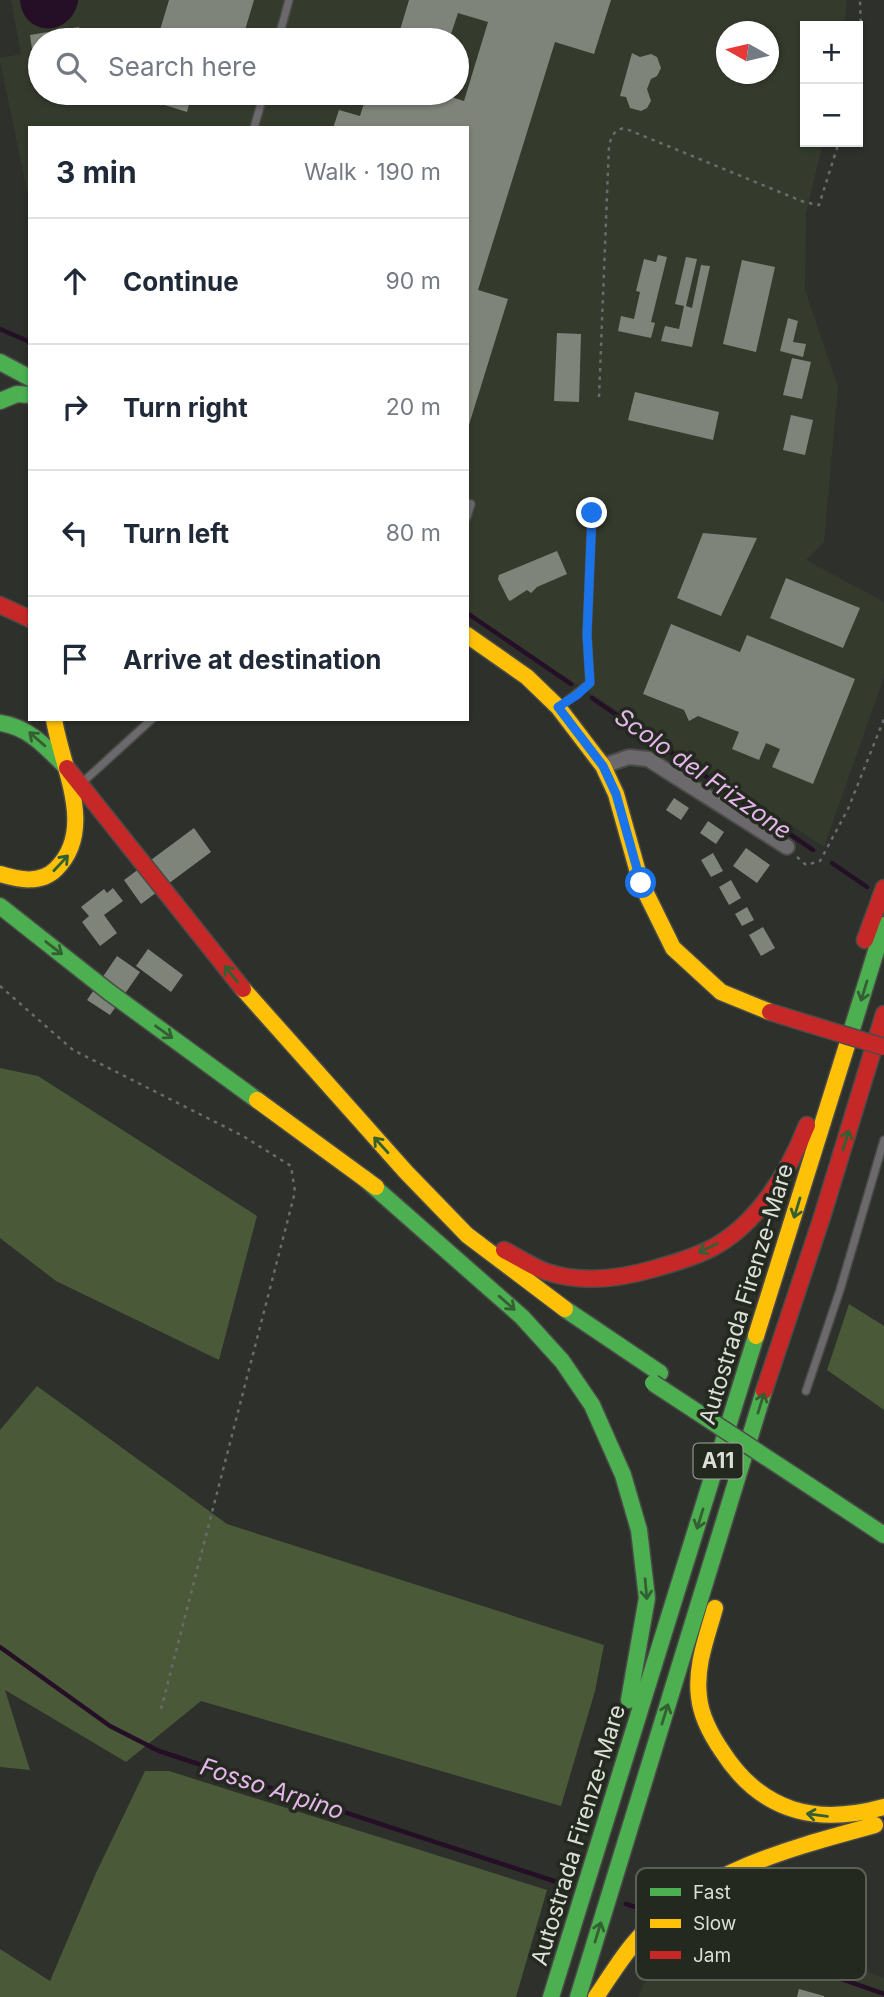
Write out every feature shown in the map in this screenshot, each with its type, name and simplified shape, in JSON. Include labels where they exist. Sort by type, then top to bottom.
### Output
[{"type":"main road","points":[[0,362],[28,377]]},
{"type":"main road","points":[[0,401],[18,394],[28,395]]},
{"type":"main road","points":[[0,605],[28,618]]},
{"type":"main road","points":[[469,636],[527,677],[558,707],[603,766],[616,794],[641,883],[673,948],[721,992],[769,1012],[884,1047]]},
{"type":"main road","points":[[0,874],[37,880],[57,869],[69,854],[76,831],[67,768],[58,743],[54,721]]},
{"type":"main road","points":[[0,723],[19,726],[27,731],[67,768],[237,982],[406,1172],[467,1235],[657,1378]]},
{"type":"main road","points":[[406,1172],[491,1243],[547,1272],[583,1277],[622,1277],[693,1256],[723,1242],[774,1189],[799,1148],[884,888]]},
{"type":"main road","points":[[0,906],[109,992],[507,1285],[657,1378],[819,1485],[884,1535]]},
{"type":"main road","name":"Autostrada Firenze-Mare","points":[[550,1997],[884,925]]},
{"type":"main road","name":"Autostrada Firenze-Mare","points":[[578,1997],[884,1014]]},
{"type":"main road","points":[[364,1178],[523,1317],[562,1361],[592,1405],[623,1475],[639,1530],[647,1598],[633,1687],[550,1997]]},
{"type":"main road","points":[[776,1405],[822,1217]]},
{"type":"main road","points":[[758,1469],[765,1444]]},
{"type":"main road","points":[[819,1485],[884,1520]]},
{"type":"main road","points":[[719,1596],[700,1660],[699,1698],[711,1733],[726,1761],[741,1779],[758,1793],[801,1813],[819,1817],[849,1817],[884,1807]]},
{"type":"main road","points":[[740,1868],[810,1842],[884,1822]]},
{"type":"main road","points":[[596,1997],[636,1941]]},
{"type":"street","points":[[603,766],[629,757],[648,759],[787,847]]},
{"type":"lane","points":[[281,28],[289,0]]},
{"type":"lane","points":[[255,126],[261,105]]},
{"type":"lane","points":[[558,707],[590,683],[587,635],[592,513]]},
{"type":"lane","points":[[80,785],[150,721]]},
{"type":"lane","points":[[806,1391],[884,1140]]},
{"type":"path","points":[[860,0],[861,21]]},
{"type":"path","points":[[599,397],[609,145],[612,136],[624,128],[804,202],[819,205],[837,147]]},
{"type":"path","points":[[787,847],[806,865],[820,861],[848,809],[884,719]]},
{"type":"path","points":[[0,986],[73,1050],[243,1136],[291,1166],[295,1192],[160,1713]]},
{"type":"shaded area","points":[[11,0],[847,0],[845,21],[800,21],[800,147],[822,147],[806,213],[805,290],[838,387],[824,542],[806,560],[884,602],[884,677],[824,847],[469,613],[469,126],[28,126],[28,195],[0,58],[21,54]]},
{"type":"shaded area","points":[[20,0],[78,2],[66,22],[47,28],[29,21]]},
{"type":"shaded area","points":[[866,1971],[884,1978],[884,1997],[638,1997],[648,1980],[866,1980]]},
{"type":"green space","points":[[0,1068],[38,1076],[257,1216],[219,1360],[56,1281],[0,1238]]},
{"type":"green space","points":[[849,1304],[884,1326],[884,1410],[827,1370]]},
{"type":"green space","points":[[37,1386],[227,1524],[604,1645],[595,1691],[561,1806],[201,1701],[126,1762],[5,1690],[30,1770],[0,1767],[0,1430]]},
{"type":"green space","points":[[145,1771],[169,1771],[547,1890],[516,1997],[0,1997],[0,1949],[50,1981],[96,1873]]},
{"type":"building","points":[[169,0],[254,0],[246,28],[161,28]]},
{"type":"building","points":[[409,0],[611,0],[594,54],[555,42],[478,290],[508,299],[469,425],[469,126],[334,126],[339,110],[360,116],[363,105],[469,105],[469,85],[488,22],[458,13],[453,28],[401,28]]},
{"type":"building","points":[[632,53],[640,57],[651,54],[657,57],[661,68],[657,76],[651,79],[647,89],[651,101],[647,108],[641,111],[630,108],[626,97],[620,96]]},
{"type":"building","points":[[165,105],[189,105],[187,112]]},
{"type":"building","points":[[658,255],[667,257],[651,322],[655,323],[651,338],[618,331],[621,316],[634,319],[640,292],[636,291],[644,259],[656,262]]},
{"type":"building","points":[[686,257],[697,259],[686,306],[692,308],[701,265],[710,266],[692,347],[661,341],[665,326],[679,329],[684,306],[675,304]]},
{"type":"building","points":[[742,260],[775,267],[756,352],[723,344]]},
{"type":"building","points":[[788,318],[798,321],[793,342],[806,344],[803,357],[780,351]]},
{"type":"building","points":[[557,333],[581,334],[579,402],[554,401]]},
{"type":"building","points":[[792,358],[811,362],[802,399],[783,395]]},
{"type":"building","points":[[635,392],[719,412],[713,440],[628,420]]},
{"type":"building","points":[[791,415],[813,420],[805,455],[783,450]]},
{"type":"building","points":[[703,533],[757,538],[721,616],[677,598]]},
{"type":"building","points":[[557,551],[567,574],[537,587],[531,593],[527,590],[510,601],[498,579],[499,575]]},
{"type":"building","points":[[786,578],[860,608],[843,648],[770,618]]},
{"type":"building","points":[[671,624],[740,652],[747,635],[855,679],[813,784],[772,767],[780,749],[766,743],[759,760],[732,749],[739,732],[698,716],[689,721],[684,710],[643,694]]},
{"type":"building","points":[[674,798],[689,808],[681,820],[666,810]]},
{"type":"building","points":[[708,821],[724,832],[716,844],[700,833]]},
{"type":"building","points":[[194,828],[211,852],[141,904],[124,880]]},
{"type":"building","points":[[746,848],[770,865],[757,883],[733,866]]},
{"type":"building","points":[[713,853],[723,871],[711,877],[701,860]]},
{"type":"building","points":[[731,880],[741,898],[729,905],[719,887]]},
{"type":"building","points":[[113,888],[123,901],[104,915],[117,933],[100,946],[82,922],[89,916],[81,907],[104,889],[107,893]]},
{"type":"building","points":[[747,907],[754,920],[742,926],[735,914]]},
{"type":"building","points":[[763,927],[775,948],[761,956],[749,935]]},
{"type":"building","points":[[148,949],[183,975],[171,992],[136,966]]},
{"type":"building","points":[[117,956],[140,972],[110,1015],[87,1000]]},
{"type":"building","points":[[799,1989],[824,1996],[824,1997],[797,1997]]},
{"type":"waterway","name":"Scolo del Frizzone","points":[[0,329],[28,341]]},
{"type":"waterway","name":"Scolo del Frizzone","points":[[469,614],[571,684]]},
{"type":"waterway","name":"Scolo del Frizzone","points":[[592,698],[813,850]]},
{"type":"waterway","points":[[832,863],[867,887]]},
{"type":"waterway","name":"Fosso Arpino","points":[[0,1647],[110,1726],[159,1751],[566,1885]]},
{"type":"waterway","name":"Fosso Arpino","points":[[626,1904],[636,1907]]},
{"type":"waterway","name":"Fosso Arpino","points":[[844,1980],[884,1994]]},
{"type":"traffic: fast","points":[[0,362],[28,377]]},
{"type":"traffic: fast","points":[[0,401],[17,394],[28,395]]},
{"type":"traffic: fast","points":[[0,723],[28,733],[64,765]]},
{"type":"traffic: fast","points":[[0,906],[109,992],[257,1100]]},
{"type":"traffic: fast","points":[[848,1042],[884,925]]},
{"type":"traffic: fast","points":[[364,1178],[522,1317],[562,1361],[592,1405],[623,1475],[639,1530],[647,1598],[629,1700]]},
{"type":"traffic: fast","points":[[565,1309],[660,1373]]},
{"type":"traffic: fast","points":[[551,1997],[756,1336]]},
{"type":"traffic: fast","points":[[653,1383],[816,1490]]},
{"type":"traffic: fast","points":[[578,1997],[764,1391]]},
{"type":"traffic: fast","points":[[816,1490],[884,1535]]},
{"type":"traffic: slow","points":[[469,636],[527,677],[558,707],[603,766],[616,794],[641,883],[673,948],[721,992],[770,1012]]},
{"type":"traffic: slow","points":[[0,874],[22,879],[44,877],[56,869],[68,853],[74,835],[75,816],[69,777],[54,721]]},
{"type":"traffic: slow","points":[[243,989],[406,1172],[467,1235],[565,1309]]},
{"type":"traffic: slow","points":[[756,1336],[848,1042]]},
{"type":"traffic: slow","points":[[257,1100],[376,1187]]},
{"type":"traffic: slow","points":[[715,1608],[700,1663],[699,1697],[710,1732],[737,1772],[772,1801],[792,1809],[835,1815],[884,1807]]},
{"type":"traffic: slow","points":[[743,1868],[782,1852],[875,1825]]},
{"type":"traffic: slow","points":[[596,1997],[636,1941]]},
{"type":"traffic: jam","points":[[0,605],[28,618]]},
{"type":"traffic: jam","points":[[67,768],[243,989]]},
{"type":"traffic: jam","points":[[865,940],[884,888]]},
{"type":"traffic: jam","points":[[770,1012],[884,1047]]},
{"type":"traffic: jam","points":[[764,1391],[822,1217],[884,1014]]},
{"type":"traffic: jam","points":[[504,1250],[547,1272],[587,1279],[640,1272],[699,1254],[730,1236],[758,1210],[782,1177],[807,1125]]},
{"type":"route","points":[[592,513],[587,635],[590,683],[558,707],[603,766],[616,794],[641,883]]}]
